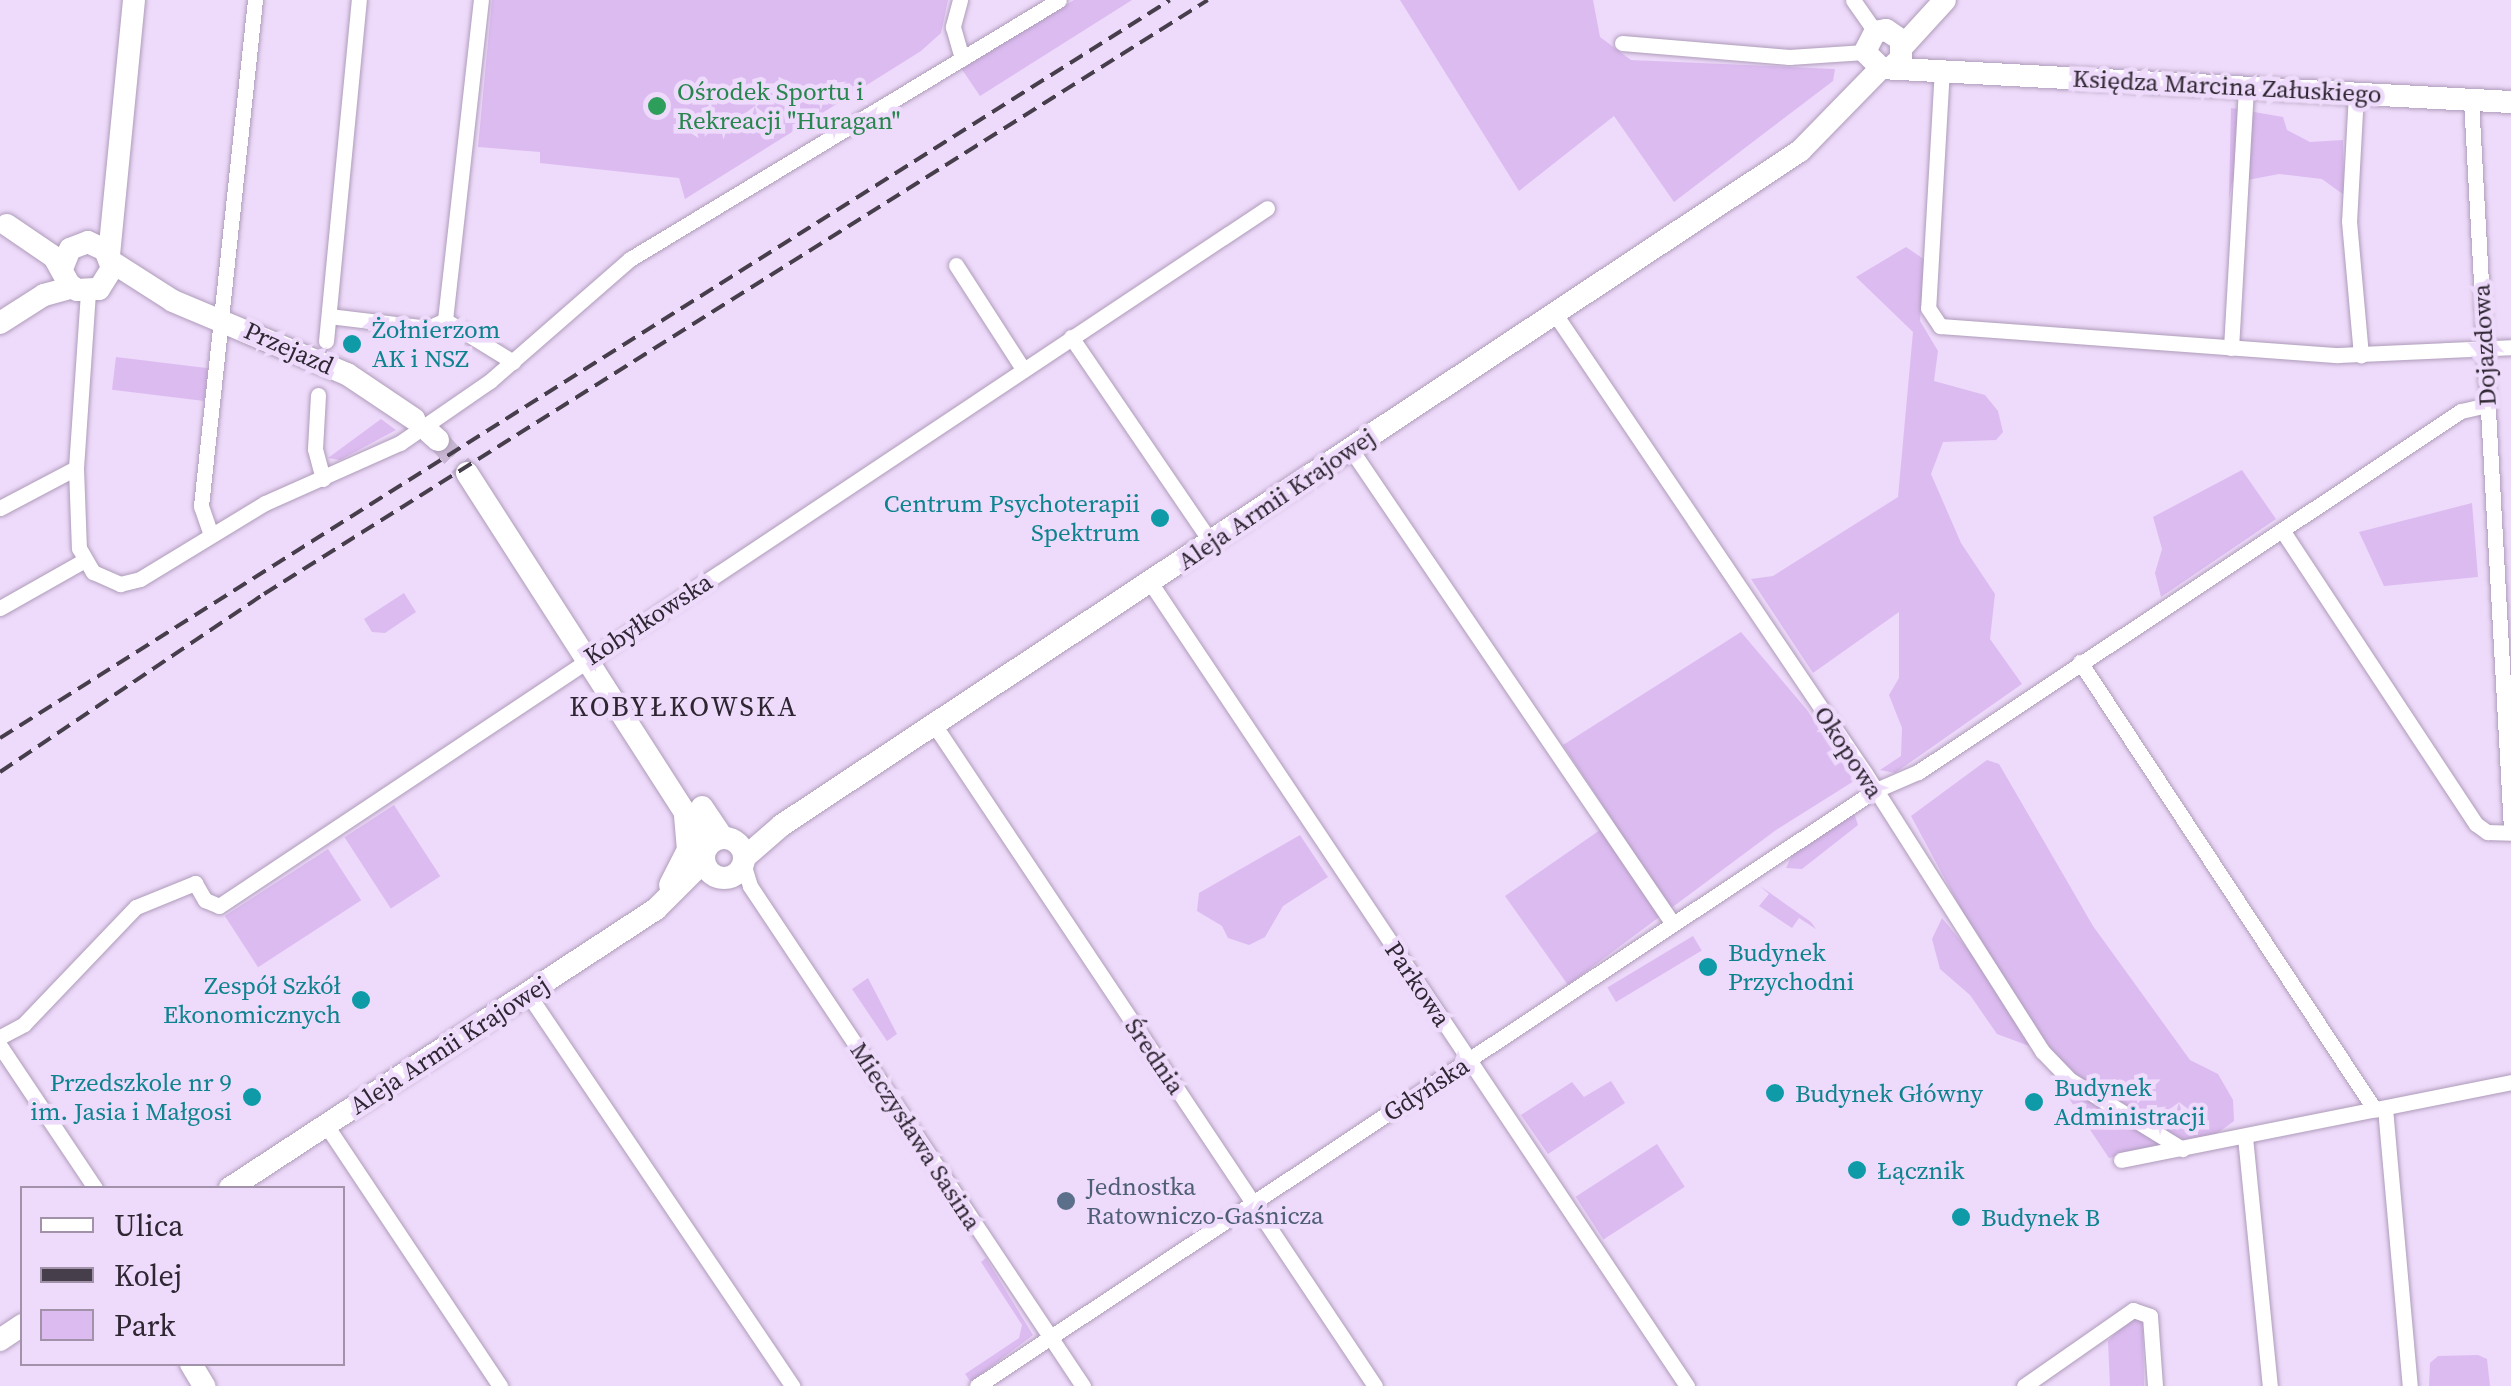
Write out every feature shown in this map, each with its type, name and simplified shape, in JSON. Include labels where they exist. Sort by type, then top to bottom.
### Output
[{"type":"street","points":[[0,323],[44,296],[82,284],[110,258],[134,0]]},
{"type":"street","points":[[211,535],[201,506],[255,0]]},
{"type":"street","points":[[326,341],[359,0]]},
{"type":"street","points":[[445,320],[481,0]]},
{"type":"street","points":[[960,0],[954,27],[962,59]]},
{"type":"street","points":[[117,178],[81,244],[76,468],[83,561],[101,578],[120,584],[211,535],[400,444],[512,362],[630,259],[1060,0]]},
{"type":"street","points":[[1853,0],[1885,51]]},
{"type":"street","points":[[1885,51],[1936,0]]},
{"type":"street","points":[[1622,44],[1790,57],[1885,51],[1945,0]]},
{"type":"street","name":"Księdza Marcina Załuskiego","points":[[1885,51],[1942,68],[2511,102]]},
{"type":"street","name":"Aleja Armii Krajowej","points":[[233,1186],[935,726],[1800,151],[1885,51]]},
{"type":"street","points":[[1942,68],[1928,308],[1934,323],[2361,355],[2511,347]]},
{"type":"street","points":[[2231,348],[2246,87]]},
{"type":"street","points":[[2356,94],[2349,221],[2361,355]]},
{"type":"street","name":"Dojazdowa","points":[[2470,100],[2487,405],[2504,591],[2511,832]]},
{"type":"street","name":"Kobyłkowska","points":[[0,1038],[24,1024],[136,907],[195,883],[205,900],[220,906],[1267,208]]},
{"type":"street","name":"Przejazd","points":[[3,223],[81,244],[110,258],[173,301]]},
{"type":"street","name":"Przejazd","points":[[3,223],[82,284],[173,301],[219,318],[347,374],[420,424]]},
{"type":"street","points":[[956,265],[1024,369]]},
{"type":"street","name":"Okopowa","points":[[1555,314],[2050,1062],[2182,1149]]},
{"type":"street","points":[[329,316],[428,328],[445,320]]},
{"type":"street","points":[[445,320],[512,362]]},
{"type":"street","points":[[1071,337],[1211,542]]},
{"type":"street","points":[[318,395],[315,449],[323,479]]},
{"type":"street","name":"Gdyńska","points":[[977,1386],[1874,791],[1918,772],[2461,411],[2487,405]]},
{"type":"street","points":[[1350,448],[1673,924]]},
{"type":"street","points":[[0,508],[76,468]]},
{"type":"street","name":"Mieczysława Sasina","points":[[467,473],[590,657],[596,677],[683,804],[728,860]]},
{"type":"street","points":[[2282,530],[2476,824],[2487,832],[2511,832]]},
{"type":"street","points":[[0,608],[83,561]]},
{"type":"street","name":"Parkowa","points":[[1150,582],[1688,1386]]},
{"type":"street","name":"Mieczysława Sasina","points":[[590,657],[607,670],[728,860],[1083,1386]]},
{"type":"street","points":[[2080,662],[2380,1109],[2410,1386]]},
{"type":"street","name":"Średnia","points":[[935,726],[1375,1386]]},
{"type":"street","points":[[662,905],[686,857],[683,804]]},
{"type":"street","points":[[528,994],[792,1386]]},
{"type":"street","points":[[0,1046],[94,1186]]},
{"type":"street","points":[[2121,1160],[2511,1082]]},
{"type":"street","points":[[326,1125],[500,1386]]},
{"type":"street","points":[[2245,1137],[2270,1386]]},
{"type":"street","points":[[2024,1386],[2133,1310],[2150,1316],[2155,1386]]},
{"type":"green space","name":"Ośrodek Sportu i Rekreacji \"Huragan\"","points":[[492,0],[948,0],[941,33],[921,51],[685,199],[679,178],[540,163],[540,152],[478,147]]},
{"type":"green space","points":[[1074,0],[1132,0],[980,96],[961,68]]},
{"type":"green space","points":[[1400,0],[1593,0],[1600,37],[1631,60],[1835,69],[1833,81],[1674,202],[1614,116],[1519,191]]},
{"type":"green space","points":[[2231,108],[2283,117],[2287,130],[2310,142],[2343,140],[2344,195],[2322,179],[2279,174],[2232,183],[2229,200]]},
{"type":"green space","points":[[1906,247],[1925,260],[1920,321],[1938,351],[1934,381],[1985,395],[1998,411],[2003,432],[1996,440],[1943,442],[1931,474],[1961,543],[1995,594],[1990,639],[2022,684],[1895,773],[1880,770],[1901,756],[1902,728],[1889,695],[1899,678],[1899,612],[1813,673],[1751,579],[1773,576],[1898,497],[1913,332],[1856,277]]},
{"type":"green space","points":[[116,357],[208,368],[204,401],[112,390]]},
{"type":"green space","points":[[381,419],[396,430],[340,460],[328,458]]},
{"type":"green space","points":[[2242,470],[2276,519],[2161,597],[2155,573],[2162,549],[2153,517]]},
{"type":"green space","points":[[2472,503],[2478,577],[2384,586],[2359,532]]},
{"type":"green space","points":[[404,593],[416,612],[385,633],[372,632],[364,619]]},
{"type":"green space","points":[[1741,632],[1807,710],[1854,781],[1776,830],[1568,985],[1505,896],[1613,821],[1563,745]]},
{"type":"green space","points":[[1987,760],[1999,764],[2093,926],[2190,1060],[2218,1074],[2233,1100],[2234,1121],[2212,1137],[2109,1158],[2035,1048],[1997,1034],[1970,995],[1940,969],[1932,939],[1942,918],[1975,958],[1980,944],[1911,816]]},
{"type":"green space","points":[[394,805],[440,876],[391,908],[345,837]]},
{"type":"green space","points":[[1854,813],[1858,825],[1802,869],[1786,868],[1792,855]]},
{"type":"green space","points":[[1300,835],[1328,877],[1283,906],[1265,937],[1249,945],[1228,938],[1222,926],[1197,911],[1199,893]]},
{"type":"green space","points":[[328,849],[361,900],[258,967],[225,916]]},
{"type":"green space","points":[[1760,886],[1816,929],[1799,918],[1792,928],[1759,906],[1769,894]]},
{"type":"green space","points":[[1693,936],[1702,951],[1616,1002],[1607,988]]},
{"type":"green space","points":[[868,978],[897,1034],[887,1041],[852,989]]},
{"type":"green space","points":[[1611,1081],[1625,1103],[1548,1154],[1521,1115],[1572,1082],[1584,1097]]},
{"type":"green space","points":[[1657,1144],[1685,1187],[1603,1240],[1576,1197]]},
{"type":"green space","points":[[986,1258],[1033,1335],[971,1382],[965,1374],[1019,1338],[1022,1325],[981,1262]]},
{"type":"green space","points":[[2132,1316],[2143,1322],[2144,1386],[2110,1386],[2108,1341]]},
{"type":"green space","points":[[2478,1355],[2487,1359],[2490,1386],[2429,1386],[2430,1363],[2438,1356]]},
{"type":"tunnel","points":[[438,440],[467,473]]},
{"type":"railway","points":[[0,738],[1170,0]]},
{"type":"railway","points":[[0,772],[264,594],[1208,0]]},
{"type":"place","name":"Ośrodek Sportu i Rekreacji \"Huragan\"","points":[[657,106]]},
{"type":"place","name":"Żołnierzom AK i NSZ","points":[[352,344]]},
{"type":"place","name":"Centrum Psychoterapii Spektrum","points":[[1160,518]]},
{"type":"place","name":"Budynek Przychodni","points":[[1708,967]]},
{"type":"place","name":"Zespół Szkół Ekonomicznych","points":[[361,1000]]},
{"type":"place","name":"Budynek Główny","points":[[1775,1093]]},
{"type":"place","name":"Przedszkole nr 9 im. Jasia i Małgosi","points":[[252,1097]]},
{"type":"place","name":"Budynek Administracji","points":[[2034,1102]]},
{"type":"place","name":"Łącznik","points":[[1857,1170]]},
{"type":"place","name":"Jednostka Ratowniczo-Gaśnicza","points":[[1066,1201]]},
{"type":"place","name":"Budynek B","points":[[1961,1217]]},
{"type":"district","name":"KOBYŁKOWSKA","points":[[684,706]]}]
